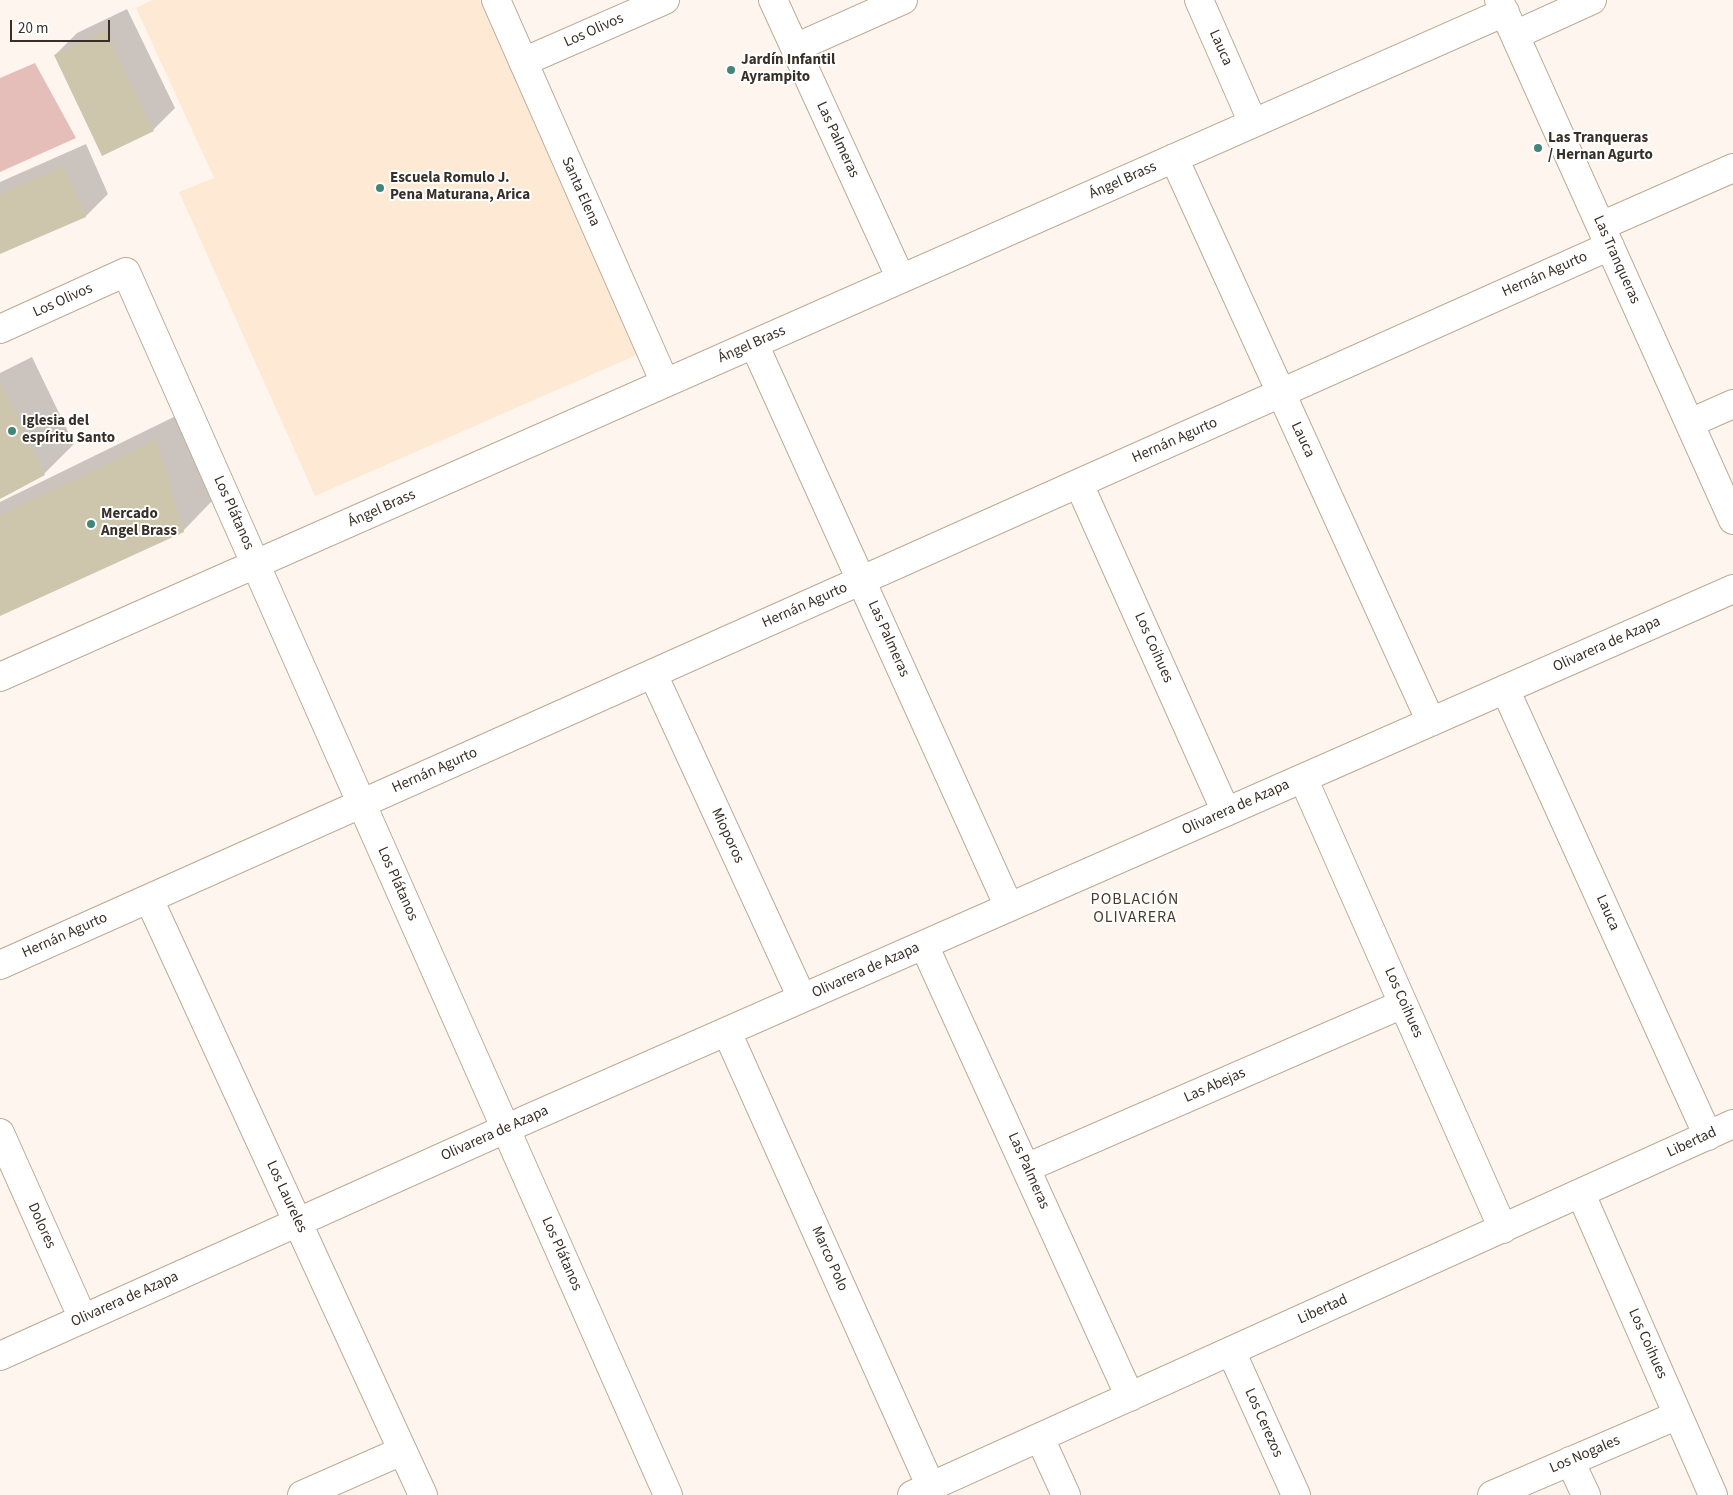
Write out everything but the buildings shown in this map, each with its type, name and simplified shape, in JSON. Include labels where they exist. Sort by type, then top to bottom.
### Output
[{"type":"street","name":"Santa Elena","points":[[496,0],[665,383]]},
{"type":"street","name":"Los Olivos","points":[[523,62],[665,0]]},
{"type":"street","name":"Las Palmeras","points":[[773,0],[901,279]]},
{"type":"street","points":[[795,48],[903,0]]},
{"type":"street","name":"Lauca","points":[[1199,0],[1253,123]]},
{"type":"street","name":"Ángel Brass","points":[[0,678],[1253,123],[1506,16],[1592,0]]},
{"type":"street","name":"Las Tranqueras","points":[[1506,16],[1733,520]]},
{"type":"street","name":"Lauca","points":[[1174,158],[1431,722]]},
{"type":"street","name":"Hernán Agurto","points":[[0,965],[1281,393],[1605,236],[1733,168]]},
{"type":"street","name":"Los Olivos","points":[[0,329],[126,272]]},
{"type":"street","name":"Los Plátanos","points":[[126,272],[668,1495]]},
{"type":"street","name":"Las Palmeras","points":[[754,344],[1009,907]]},
{"type":"street","points":[[1690,423],[1733,404]]},
{"type":"street","name":"Los Coihues","points":[[1079,484],[1226,812]]},
{"type":"street","name":"Olivarera de Azapa","points":[[0,1356],[506,1128],[1733,589]]},
{"type":"street","name":"Mioporos","points":[[653,674],[802,998]]},
{"type":"street","name":"Lauca","points":[[1505,689],[1708,1136]]},
{"type":"street","name":"Los Coihues","points":[[1303,778],[1504,1229]]},
{"type":"street","name":"Los Laureles","points":[[150,899],[423,1495]]},
{"type":"street","name":"Las Palmeras","points":[[924,944],[1130,1397]]},
{"type":"street","name":"Las Abejas","points":[[1026,1168],[1404,1004]]},
{"type":"street","name":"Marco Polo","points":[[727,1032],[922,1491]]},
{"type":"street","name":"Libertad","points":[[922,1491],[1733,1124]]},
{"type":"street","name":"Dolores","points":[[0,1133],[83,1319]]},
{"type":"street","name":"Los Coihues","points":[[1581,1194],[1713,1495]]},
{"type":"street","name":"Los Cerezos","points":[[1231,1351],[1296,1495]]},
{"type":"street","name":"Los Nogales","points":[[1492,1495],[1678,1415]]},
{"type":"street","points":[[1040,1438],[1066,1495]]},
{"type":"street","points":[[302,1495],[402,1451]]},
{"type":"street","points":[[1570,1461],[1586,1495]]},
{"type":"shaded area","points":[[152,0],[480,0],[639,354],[315,496],[179,192],[214,178],[136,8]]},
{"type":"shaded area","points":[[35,63],[76,138],[0,172],[0,78]]},
{"type":"place","name":"Jardín Infantil Ayrampito","points":[[731,70]]},
{"type":"place","name":"Las Tranqueras / Hernan Agurto","points":[[1538,148]]},
{"type":"place","name":"Escuela Romulo J. Pena Maturana, Arica","points":[[380,188]]},
{"type":"place","name":"Iglesia del espíritu Santo","points":[[12,431]]},
{"type":"place","name":"Mercado Angel Brass","points":[[91,524]]},
{"type":"district","name":"POBLACIÓN OLIVARERA","points":[[1135,909]]}]
